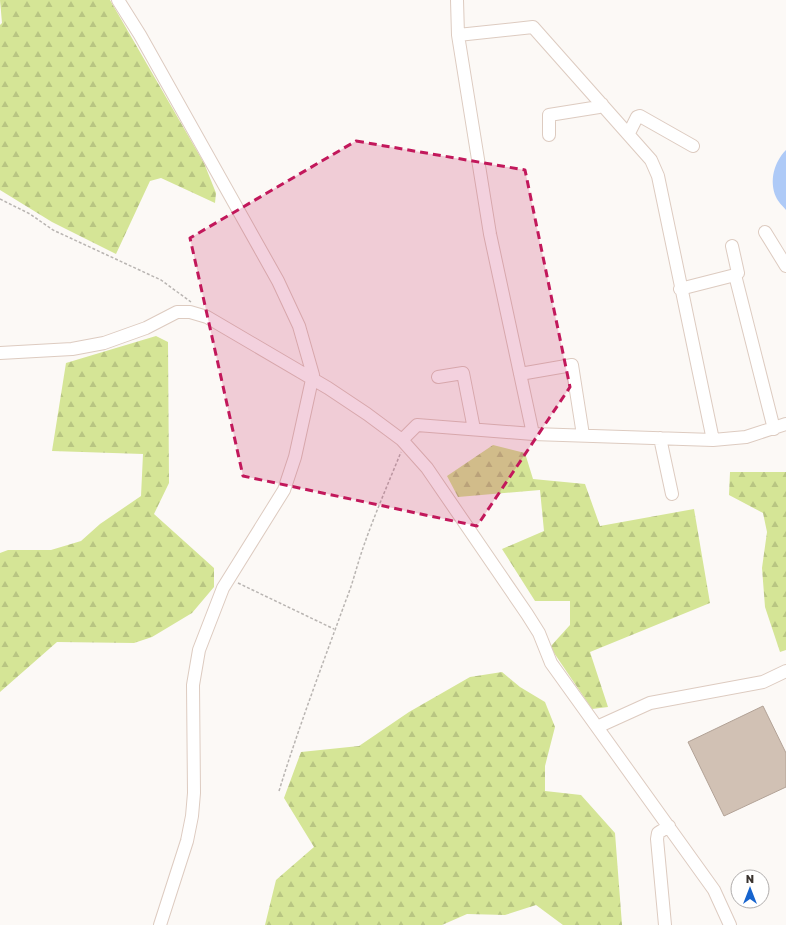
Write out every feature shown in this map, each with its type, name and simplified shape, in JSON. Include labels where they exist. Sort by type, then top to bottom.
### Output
[{"type":"street","points":[[118,0],[140,35],[278,281],[306,348],[313,381],[295,457],[284,490],[229,579],[208,624],[195,664],[192,690],[194,793],[192,816],[187,840],[160,925]]},
{"type":"street","points":[[457,0],[458,35],[490,234],[533,434]]},
{"type":"street","points":[[458,35],[531,27],[534,28],[647,154],[655,168],[713,440]]},
{"type":"street","points":[[549,135],[549,115],[599,107],[602,104]]},
{"type":"street","points":[[629,133],[637,117],[640,116],[693,146]]},
{"type":"street","points":[[765,232],[786,266]]},
{"type":"street","points":[[680,289],[738,273],[732,246]]},
{"type":"street","points":[[735,275],[774,429]]},
{"type":"street","points":[[0,353],[72,349],[98,344],[129,335],[177,312],[190,312],[201,315],[343,398],[403,442],[427,468],[527,614],[539,633],[551,663],[714,890],[730,925]]},
{"type":"street","points":[[520,374],[572,365],[583,435]]},
{"type":"street","points":[[438,377],[463,373],[474,429]]},
{"type":"street","points":[[403,442],[417,425],[533,434],[713,440],[746,437],[786,424]]},
{"type":"street","points":[[660,438],[672,494]]},
{"type":"street","points":[[597,727],[650,703],[763,682],[786,671]]},
{"type":"street","points":[[664,925],[657,839],[658,833],[669,826]]},
{"type":"path","points":[[0,199],[30,214],[53,230],[161,280],[194,304],[201,315]]},
{"type":"path","points":[[279,791],[300,724],[330,645],[334,629],[346,600],[363,547],[403,442]]},
{"type":"path","points":[[229,579],[334,629]]},
{"type":"highlighted area","points":[[356,141],[525,170],[570,387],[477,526],[243,476],[190,238]]},
{"type":"green space","points":[[0,0],[110,0],[204,163],[216,193],[215,203],[161,178],[150,181],[116,254],[52,222],[0,190],[0,25],[2,23]]},
{"type":"green space","points":[[156,336],[168,342],[169,483],[154,514],[214,568],[214,587],[192,613],[152,637],[134,643],[57,642],[0,692],[0,553],[8,550],[51,550],[81,541],[100,524],[141,496],[143,454],[52,451],[66,363]]},
{"type":"green space","points":[[493,445],[525,453],[533,479],[585,484],[600,526],[694,509],[710,603],[590,652],[608,707],[592,709],[550,647],[570,625],[570,601],[535,601],[502,549],[544,531],[540,490],[458,497],[447,476]]},
{"type":"green space","points":[[730,472],[786,472],[786,650],[780,652],[765,607],[762,568],[767,532],[763,513],[729,495]]},
{"type":"green space","points":[[502,672],[520,687],[545,702],[555,727],[545,766],[545,791],[581,795],[615,833],[622,925],[563,925],[536,905],[505,915],[467,914],[442,925],[265,925],[276,880],[314,847],[284,798],[301,752],[359,746],[409,712],[470,677]]},
{"type":"water","points":[[786,150],[786,210],[777,199],[774,191],[773,178],[778,160]]},
{"type":"building","points":[[763,706],[786,753],[786,787],[724,816],[688,742]]}]
